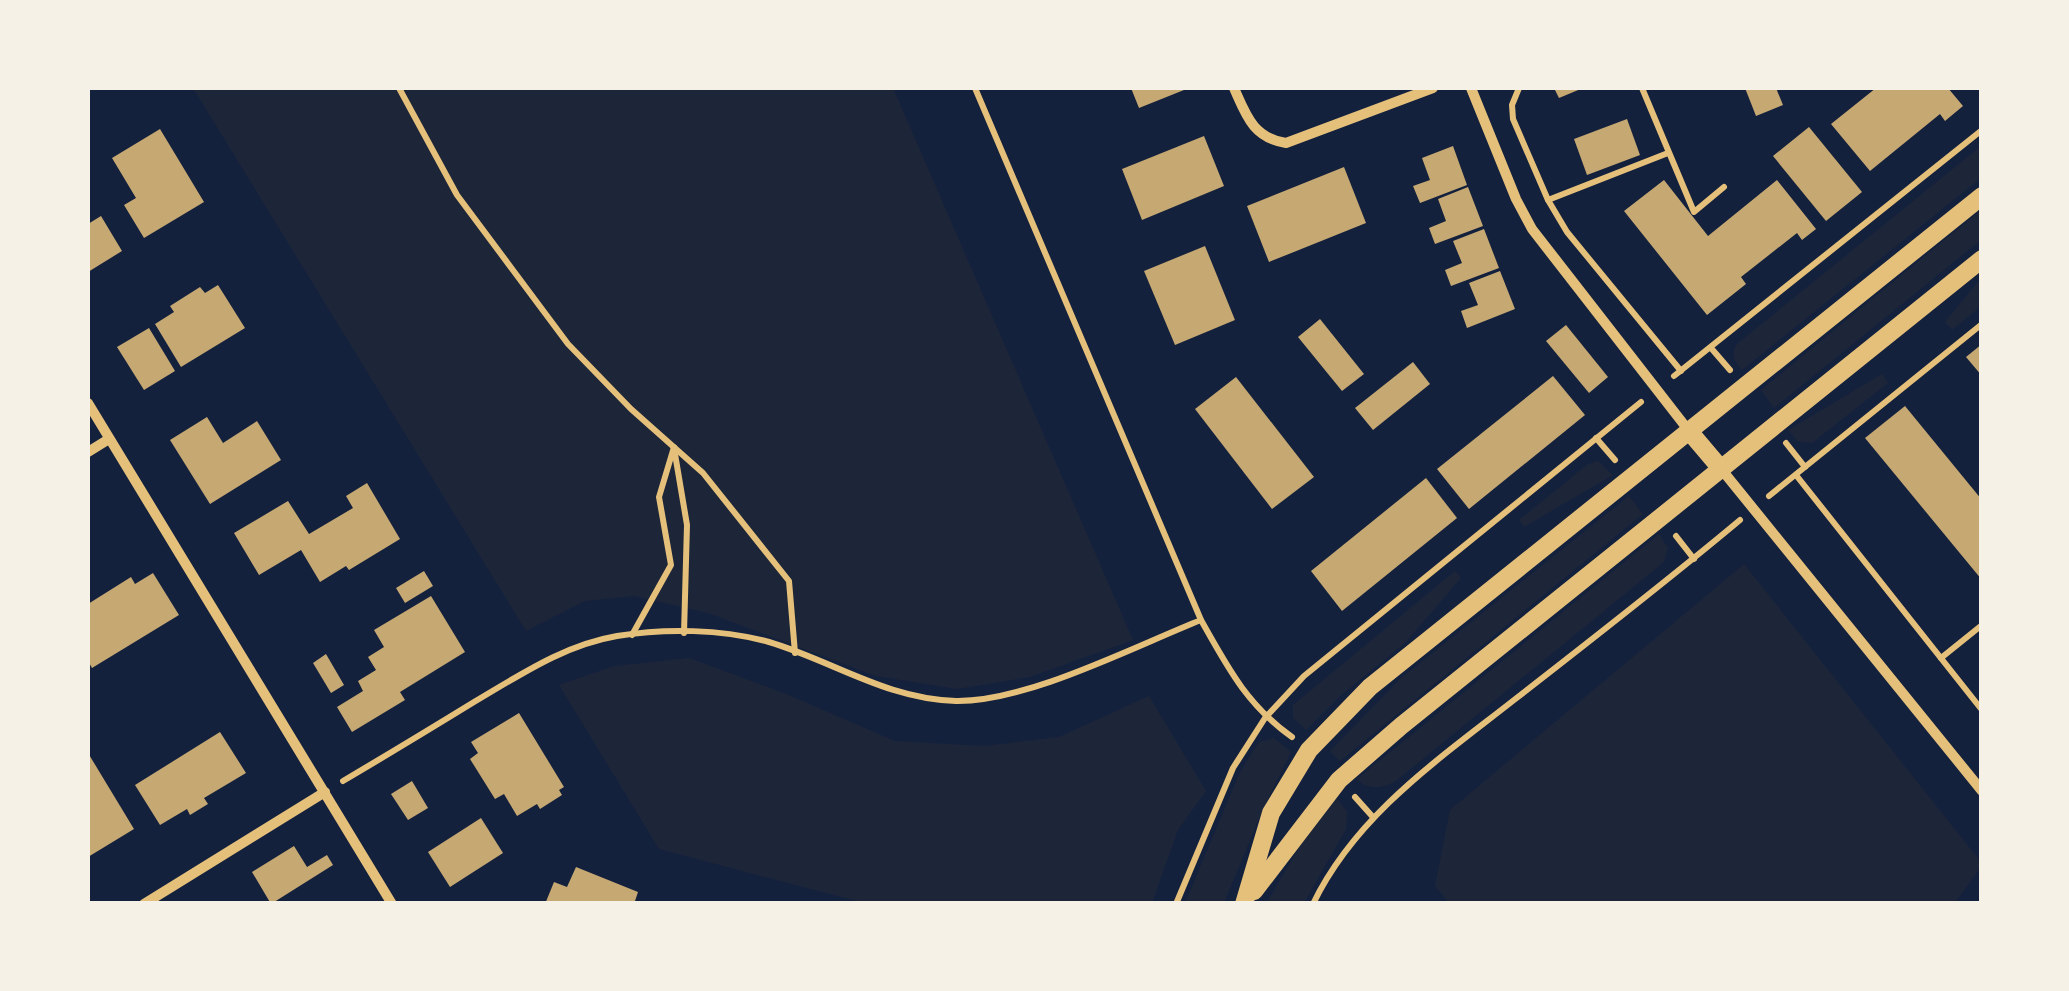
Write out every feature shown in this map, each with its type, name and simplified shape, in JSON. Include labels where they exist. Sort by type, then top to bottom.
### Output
[{"type":"street","points":[[1234,88],[1259,134],[1286,143],[1433,88]]},
{"type":"street","points":[[1471,88],[1532,229],[1656,391],[1982,791]]},
{"type":"street","points":[[1244,904],[1272,813],[1309,750],[1370,687],[1982,196]]},
{"type":"street","points":[[1244,904],[1339,780],[1982,259]]},
{"type":"street","points":[[88,403],[392,904]]},
{"type":"street","points":[[88,452],[110,439]]},
{"type":"street","points":[[144,904],[325,792]]},
{"type":"path","points":[[400,88],[457,195],[568,344],[631,410],[703,473],[789,582],[794,654]]},
{"type":"path","points":[[976,88],[1201,620],[1237,684],[1264,718],[1309,750]]},
{"type":"path","points":[[1519,88],[1512,104],[1513,119],[1548,200],[1567,232],[1682,371]]},
{"type":"path","points":[[1642,88],[1694,212],[1724,187]]},
{"type":"path","points":[[1176,904],[1233,768],[1264,718],[1304,676],[1982,130]]},
{"type":"path","points":[[1548,200],[1668,153]]},
{"type":"path","points":[[1314,904],[1343,854],[1372,816],[1982,324]]},
{"type":"path","points":[[674,447],[687,525],[684,632]]},
{"type":"path","points":[[632,635],[671,565],[659,497],[674,447]]},
{"type":"path","points":[[1796,475],[1982,710]]},
{"type":"path","points":[[325,792],[574,646],[632,635],[714,632],[750,639],[871,685],[956,701],[1001,697],[1035,687],[1201,620]]},
{"type":"path","points":[[1941,658],[1982,626]]},
{"type":"path","points":[[1339,780],[1372,816]]},
{"type":"shaded area","points":[[193,88],[893,88],[1133,640],[1030,677],[957,689],[876,676],[708,613],[634,596],[585,601],[526,631]]},
{"type":"shaded area","points":[[1981,146],[1981,178],[1742,370],[1734,357],[1738,343]]},
{"type":"shaded area","points":[[1981,210],[1981,240],[1774,408],[1761,390]]},
{"type":"shaded area","points":[[1981,278],[1981,306],[1952,330],[1945,322]]},
{"type":"shaded area","points":[[1882,374],[1888,383],[1812,443],[1797,441],[1788,430]]},
{"type":"shaded area","points":[[1598,461],[1613,475],[1524,527],[1519,520],[1588,464]]},
{"type":"shaded area","points":[[1629,496],[1643,514],[1340,761],[1330,751],[1400,679]]},
{"type":"shaded area","points":[[1659,534],[1668,548],[1664,562],[1396,781],[1376,787],[1357,779]]},
{"type":"shaded area","points":[[1744,564],[1981,862],[1955,903],[1449,903],[1435,886],[1450,810]]},
{"type":"shaded area","points":[[1455,571],[1461,578],[1405,643],[1340,696],[1306,730],[1293,718],[1293,705]]},
{"type":"shaded area","points":[[689,658],[784,693],[895,741],[984,746],[1059,737],[1149,696],[1206,791],[1178,830],[1152,903],[864,903],[659,849],[559,685],[614,666]]},
{"type":"shaded area","points":[[1274,738],[1291,752],[1224,903],[1185,903],[1240,772],[1259,742]]},
{"type":"shaded area","points":[[1337,798],[1347,812],[1346,829],[1304,903],[1266,904],[1305,837]]},
{"type":"building","points":[[1131,88],[1189,88],[1139,108]]},
{"type":"building","points":[[1554,88],[1583,88],[1559,98]]},
{"type":"building","points":[[1745,88],[1776,88],[1783,105],[1756,116]]},
{"type":"building","points":[[1876,88],[1948,88],[1963,106],[1945,121],[1940,114],[1870,171],[1831,124]]},
{"type":"building","points":[[1627,119],[1640,155],[1587,175],[1574,139]]},
{"type":"building","points":[[1809,127],[1862,192],[1826,221],[1773,156]]},
{"type":"building","points":[[160,129],[204,202],[144,238],[124,205],[136,198],[112,158]]},
{"type":"building","points":[[1204,136],[1224,186],[1142,220],[1122,169]]},
{"type":"building","points":[[1453,146],[1467,185],[1420,203],[1413,186],[1430,180],[1422,158]]},
{"type":"building","points":[[1344,167],[1366,223],[1269,262],[1247,206]]},
{"type":"building","points":[[1664,180],[1708,236],[1777,180],[1816,229],[1802,240],[1797,233],[1741,277],[1746,284],[1707,315],[1624,211]]},
{"type":"building","points":[[1468,187],[1483,226],[1435,244],[1429,228],[1446,221],[1438,199]]},
{"type":"building","points":[[101,216],[122,251],[88,272],[88,224]]},
{"type":"building","points":[[1484,229],[1499,268],[1451,286],[1445,270],[1462,263],[1453,241]]},
{"type":"building","points":[[1205,246],[1235,320],[1175,345],[1144,271]]},
{"type":"building","points":[[1500,271],[1515,309],[1467,328],[1461,311],[1478,305],[1469,283]]},
{"type":"building","points":[[218,285],[245,328],[181,367],[155,324],[174,312],[170,306],[200,287],[205,293]]},
{"type":"building","points":[[1320,319],[1364,374],[1342,391],[1298,337]]},
{"type":"building","points":[[1566,325],[1608,377],[1589,393],[1546,341]]},
{"type":"building","points":[[149,328],[175,371],[144,390],[117,347]]},
{"type":"building","points":[[1982,344],[1982,376],[1966,357]]},
{"type":"building","points":[[1413,362],[1430,384],[1373,430],[1355,408]]},
{"type":"building","points":[[1553,376],[1585,415],[1469,509],[1437,469]]},
{"type":"building","points":[[1236,377],[1314,477],[1272,509],[1195,409]]},
{"type":"building","points":[[1905,406],[1982,500],[1982,580],[1865,438]]},
{"type":"building","points":[[207,417],[223,443],[257,421],[281,460],[210,504],[170,440]]},
{"type":"building","points":[[1426,478],[1457,518],[1342,611],[1311,571]]},
{"type":"building","points":[[367,483],[400,539],[349,570],[346,566],[320,582],[301,550],[259,575],[234,533],[288,501],[309,534],[353,508],[346,496]]},
{"type":"building","points":[[424,571],[433,586],[405,603],[396,588]]},
{"type":"building","points":[[153,573],[179,615],[92,668],[88,661],[88,604],[131,577],[135,584]]},
{"type":"building","points":[[431,596],[465,652],[400,692],[405,700],[352,732],[337,707],[363,691],[358,681],[376,670],[368,657],[384,647],[374,630]]},
{"type":"building","points":[[326,654],[344,685],[331,693],[313,663]]},
{"type":"building","points":[[519,713],[564,787],[559,790],[562,795],[540,809],[537,804],[517,816],[504,794],[495,799],[470,759],[478,753],[471,742]]},
{"type":"building","points":[[220,732],[246,773],[204,798],[208,804],[190,815],[187,809],[160,825],[135,785]]},
{"type":"building","points":[[88,753],[134,829],[88,857]]},
{"type":"building","points":[[412,781],[428,808],[408,820],[391,794]]},
{"type":"building","points":[[481,818],[503,853],[450,887],[428,852]]},
{"type":"building","points":[[294,846],[307,867],[327,855],[333,865],[271,904],[252,872]]},
{"type":"building","points":[[576,867],[638,892],[634,904],[545,904],[554,882],[567,887]]}]
